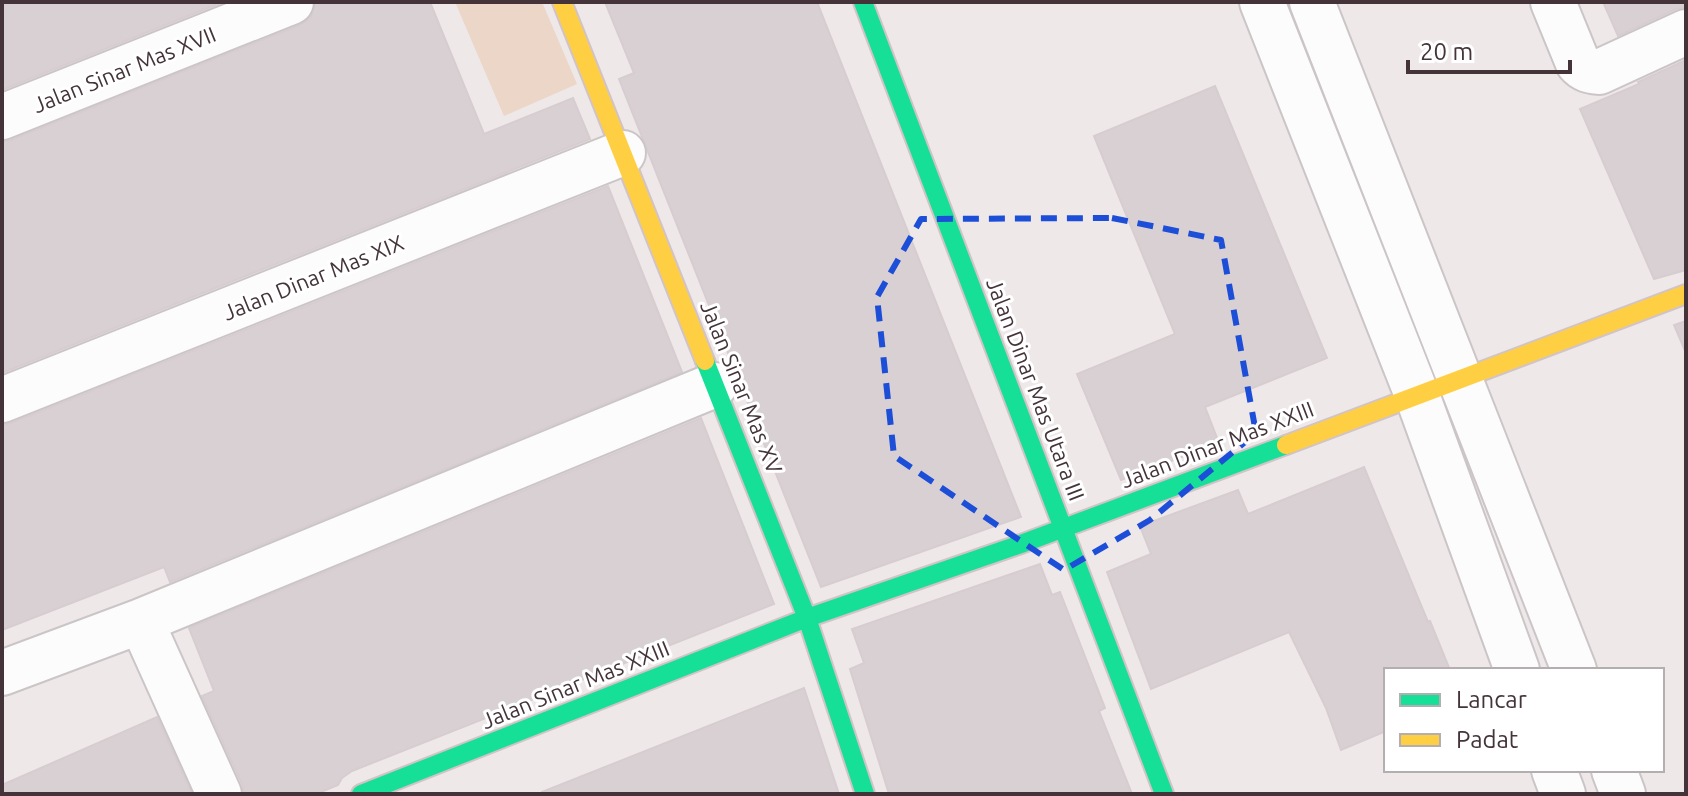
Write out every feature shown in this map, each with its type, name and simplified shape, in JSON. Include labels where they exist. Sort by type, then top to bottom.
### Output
[{"type":"street","name":"Jalan Sinar Mas XVII","points":[[2,117],[291,2]]},
{"type":"street","name":"Jalan Sinar Mas XV","points":[[562,2],[807,618],[865,794]]},
{"type":"street","name":"Jalan Dinar Mas Utara III","points":[[863,2],[1164,794]]},
{"type":"street","points":[[1262,2],[1417,395],[1516,668]]},
{"type":"street","points":[[1312,2],[1573,668]]},
{"type":"street","points":[[1553,2],[1578,63],[1590,71],[1599,72],[1686,32]]},
{"type":"street","name":"Jalan Dinar Mas XIX","points":[[2,400],[623,153]]},
{"type":"street","name":"Jalan Dinar Mas XXIII","points":[[807,618],[1063,528],[1686,294]]},
{"type":"street","points":[[2,673],[141,621],[715,385]]},
{"type":"street","name":"Jalan Sinar Mas XXIII","points":[[361,794],[807,618]]},
{"type":"street","points":[[141,621],[219,794]]},
{"type":"street","points":[[1555,772],[1563,794]]},
{"type":"street","points":[[1615,772],[1623,794]]},
{"type":"highlighted area","points":[[1112,218],[1221,240],[1256,433],[1150,520],[1064,570],[894,456],[877,297],[921,219]]},
{"type":"shaded area","points":[[455,2],[542,2],[577,84],[504,116]]},
{"type":"building","points":[[2,2],[223,2],[2,90]]},
{"type":"building","points":[[315,2],[430,2],[484,134],[573,98],[590,139],[2,373],[2,141],[300,25],[311,17]]},
{"type":"building","points":[[605,2],[817,2],[1021,517],[821,587],[619,79],[634,73]]},
{"type":"building","points":[[1603,2],[1686,2],[1686,7],[1618,36]]},
{"type":"building","points":[[1686,60],[1686,270],[1654,279],[1580,109]]},
{"type":"building","points":[[1215,86],[1327,358],[1205,407],[1219,443],[1121,480],[1077,374],[1175,334],[1094,136]]},
{"type":"building","points":[[608,186],[682,372],[170,582],[164,567],[2,630],[2,424]]},
{"type":"building","points":[[1686,321],[1686,353],[1674,325]]},
{"type":"building","points":[[701,418],[774,604],[352,771],[338,785],[316,794],[244,794],[202,696],[214,691],[189,628]]},
{"type":"building","points":[[1364,467],[1449,668],[1384,668],[1384,732],[1341,750],[1326,708],[1289,632],[1151,689],[1107,572],[1151,554],[1140,526],[1238,490],[1248,514]]},
{"type":"building","points":[[1040,564],[1052,595],[1060,592],[1105,708],[1099,711],[1132,794],[889,794],[850,669],[864,663],[852,629]]},
{"type":"building","points":[[804,688],[839,794],[542,794],[542,792]]},
{"type":"building","points":[[157,717],[192,794],[2,794],[2,785]]},
{"type":"traffic: fast","points":[[863,2],[1164,794]]},
{"type":"traffic: fast","points":[[705,361],[807,618],[865,794]]},
{"type":"traffic: fast","points":[[361,794],[807,618],[1021,544],[1286,445]]},
{"type":"traffic: slow","points":[[562,2],[705,361]]},
{"type":"traffic: slow","points":[[1286,445],[1686,294]]}]
